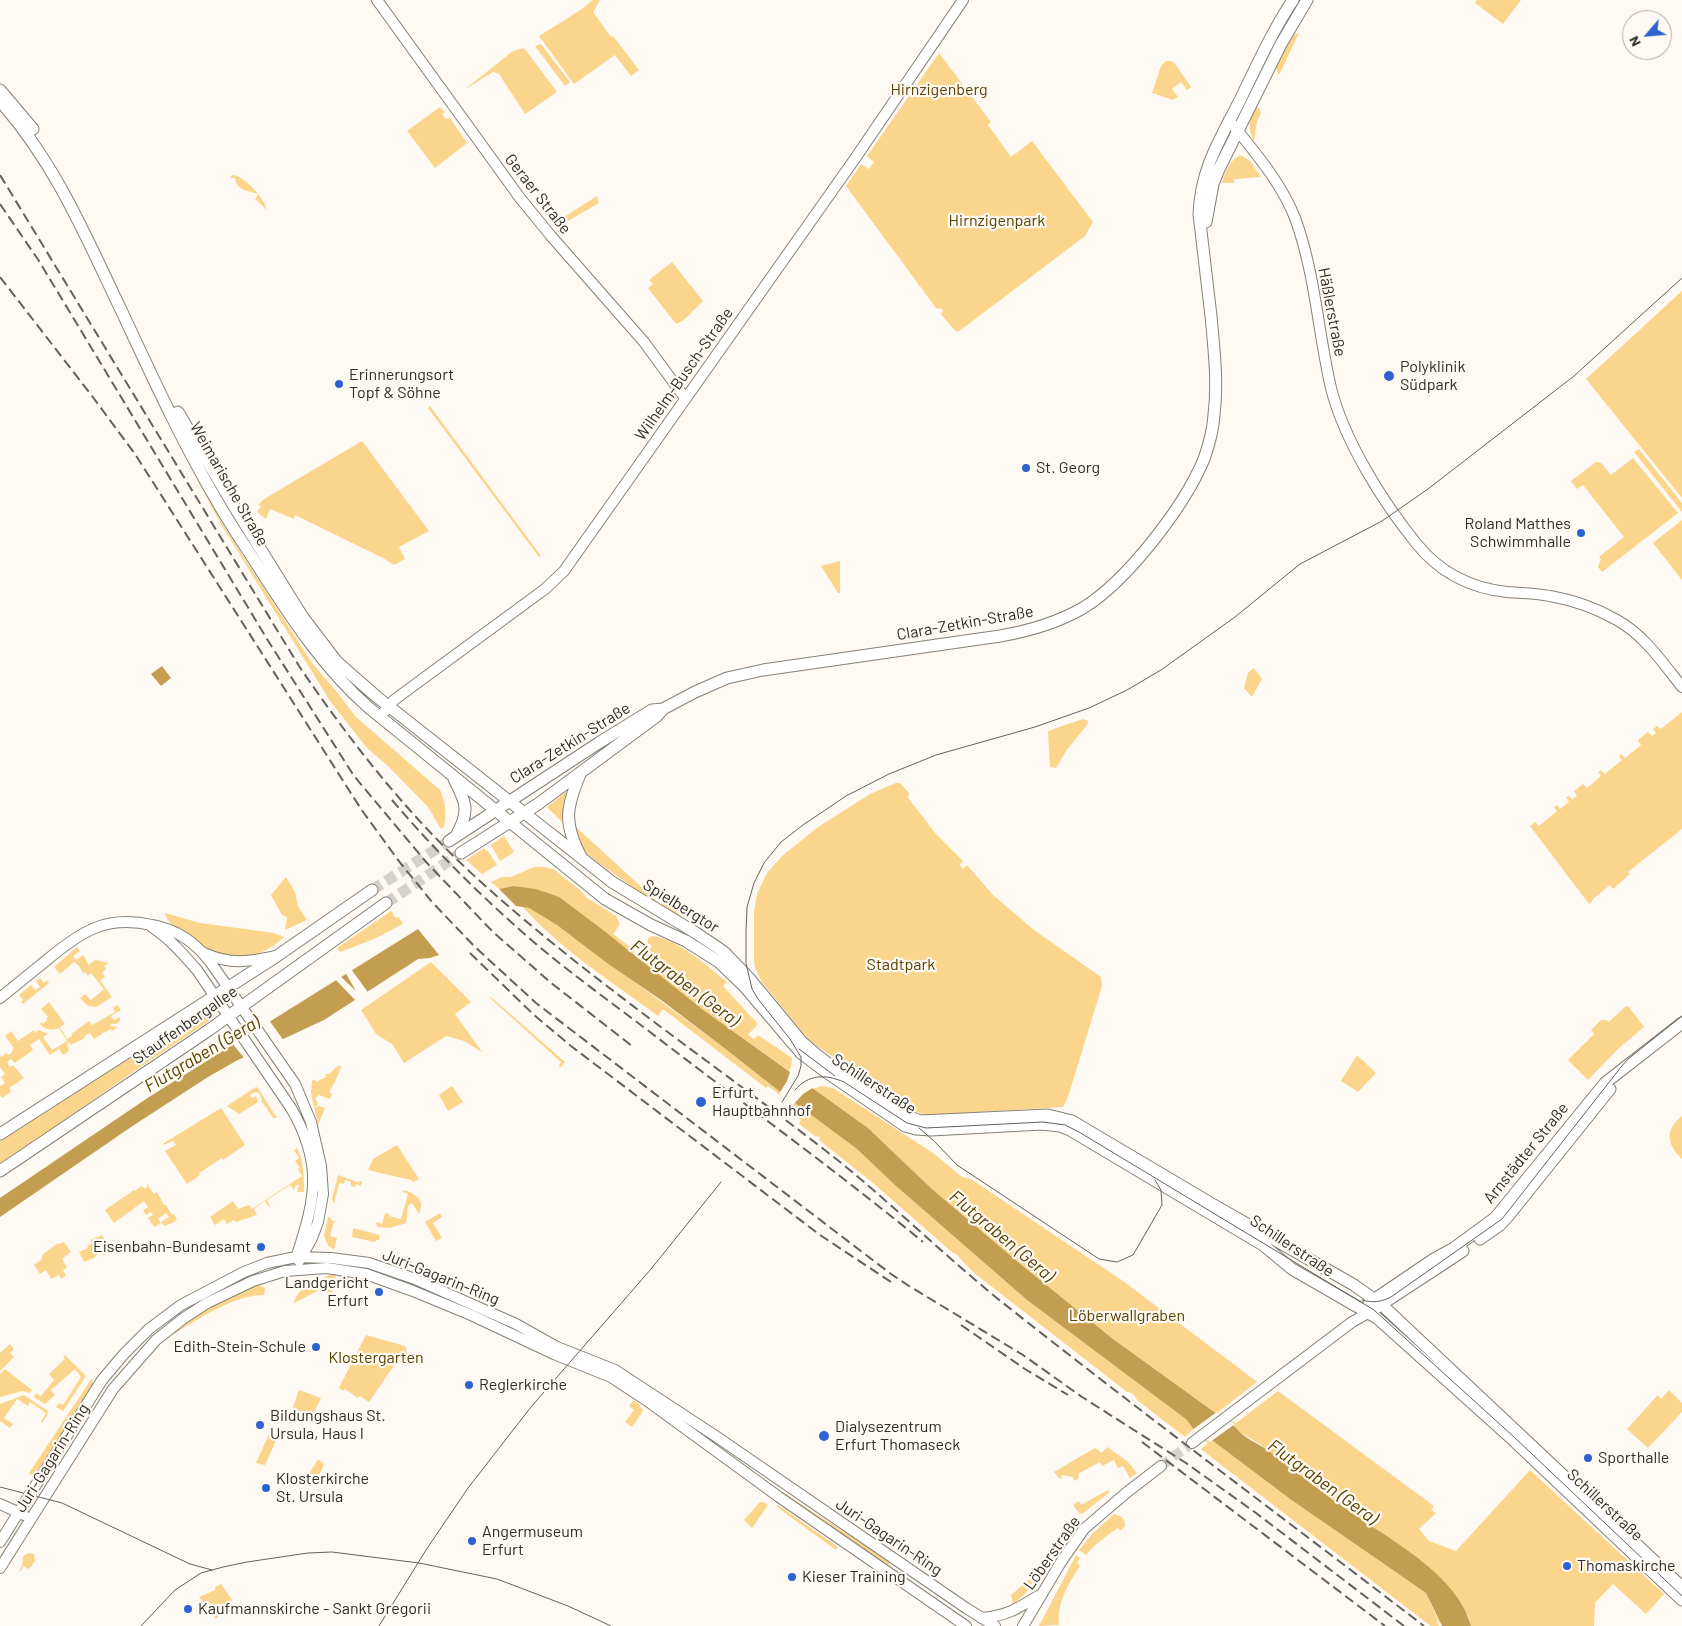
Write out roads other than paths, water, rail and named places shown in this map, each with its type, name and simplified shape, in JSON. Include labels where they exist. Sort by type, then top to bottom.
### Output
[{"type":"main road","name":"Clara-Zetkin-Straße","points":[[496,809],[595,744],[652,710],[663,708],[727,678],[1027,631],[1063,618],[1095,599],[1115,582],[1142,554],[1167,521],[1196,476],[1209,442],[1214,416],[1215,368],[1199,214],[1202,187],[1214,150],[1273,34],[1293,0]]},
{"type":"main road","name":"Clara-Zetkin-Straße","points":[[1204,250],[1208,204],[1213,184],[1281,44],[1307,0]]},
{"type":"main road","name":"Weimarische Straße","points":[[0,90],[23,116],[59,168],[172,400],[235,508],[302,616],[337,662],[352,676],[509,801]]},
{"type":"main road","name":"Weimarische Straße","points":[[0,101],[28,134],[56,178],[74,211],[163,400],[221,508],[300,631],[350,691],[510,821]]},
{"type":"main road","name":"Clara-Zetkin-Straße","points":[[524,813],[657,716],[663,708]]},
{"type":"main road","points":[[582,771],[572,798],[568,815],[568,828],[582,859]]},
{"type":"main road","points":[[452,775],[466,806],[465,816],[453,838],[496,809]]},
{"type":"main road","name":"Spielbergtor","points":[[509,801],[618,887],[696,933],[724,952],[749,978],[817,1060]]},
{"type":"main road","points":[[461,853],[524,813]]},
{"type":"main road","name":"Spielbergtor","points":[[510,821],[605,899],[644,921],[686,941],[723,965],[744,986],[801,1053],[817,1060]]},
{"type":"main road","name":"Stauffenbergallee","points":[[0,1134],[118,1057],[215,997],[372,890]]},
{"type":"main road","name":"Stauffenbergallee","points":[[0,1170],[228,1016],[386,903]]},
{"type":"main road","name":"Arnstädter Straße","points":[[1378,1302],[1434,1259],[1454,1248],[1495,1218],[1604,1083],[1682,1023]]},
{"type":"main road","name":"Arnstädter Straße","points":[[1365,1311],[1504,1221],[1607,1091],[1682,1031]]},
{"type":"main road","points":[[794,1033],[801,1053]]},
{"type":"main road","name":"Schillerstraße","points":[[817,1060],[849,1078],[908,1117],[921,1121],[1048,1116],[1072,1121],[1354,1285],[1378,1302],[1682,1587]]},
{"type":"main road","name":"Schillerstraße","points":[[817,1060],[830,1075],[899,1122],[916,1129],[931,1130],[1042,1124],[1060,1126],[1079,1134],[1263,1245],[1292,1269],[1377,1318],[1390,1328],[1512,1439],[1682,1600]]},
{"type":"main road","points":[[830,1075],[849,1078]]},
{"type":"street","name":"Geraer Straße","points":[[377,0],[520,198],[550,236],[644,342],[685,398]]},
{"type":"street","name":"Wilhelm-Busch-Straße","points":[[380,717],[389,706],[560,576],[608,511],[685,398],[854,160],[962,0]]},
{"type":"street","name":"Häßlerstraße","points":[[1229,120],[1274,179],[1295,218],[1307,263],[1336,402],[1364,465],[1417,545],[1434,563],[1459,580],[1475,586],[1506,592],[1550,596],[1572,601],[1602,612],[1623,623],[1651,648],[1682,687]]},
{"type":"street","points":[[0,998],[73,938],[93,927],[120,921],[147,924],[164,927],[190,940],[204,953],[294,1084],[311,1122],[322,1172],[322,1202],[314,1233],[299,1257]]},
{"type":"street","points":[[147,924],[167,937],[182,952],[291,1108],[305,1135],[313,1171],[312,1205],[295,1270]]},
{"type":"street","points":[[204,953],[220,960],[234,962],[277,956]]},
{"type":"street","points":[[280,1092],[280,1086],[283,1081],[290,1080],[294,1084]]},
{"type":"street","points":[[314,1233],[318,1249],[328,1258]]},
{"type":"street","name":"Juri-Gagarin-Ring","points":[[0,1542],[102,1380],[149,1329],[181,1305],[244,1272],[267,1263],[299,1257],[328,1258],[368,1263],[415,1279],[516,1324],[556,1347],[615,1370],[768,1471],[995,1626]]},
{"type":"street","name":"Juri-Gagarin-Ring","points":[[0,1568],[113,1389],[151,1345],[184,1318],[207,1303],[253,1281],[295,1270],[327,1268],[360,1273],[382,1280],[471,1315],[554,1354],[611,1377],[652,1404],[758,1482],[966,1626]]},
{"type":"street","points":[[1196,1440],[1365,1311]]},
{"type":"street","points":[[102,1380],[113,1389]]},
{"type":"street","name":"Löberstraße","points":[[1022,1626],[1069,1549],[1084,1529],[1161,1466]]},
{"type":"street","points":[[758,1482],[768,1471]]},
{"type":"street","points":[[0,1504],[31,1520]]},
{"type":"street","points":[[0,1511],[18,1514]]},
{"type":"street","points":[[884,1569],[893,1565],[895,1559]]},
{"type":"street","points":[[981,1618],[1011,1613],[1040,1595]]},
{"type":"tunnel","points":[[372,890],[449,841]]},
{"type":"tunnel","points":[[386,903],[461,853]]},
{"type":"tunnel","points":[[1161,1466],[1192,1443]]},
{"type":"tram line","points":[[782,1102],[798,1076],[801,1057],[790,1039],[752,989],[746,963],[747,907],[754,883],[764,863],[781,842],[846,796],[889,774],[936,755],[1035,727],[1089,708],[1127,690],[1161,670],[1235,617],[1300,564],[1382,521],[1428,489],[1574,376],[1682,278]]},
{"type":"tram line","points":[[1362,1300],[1377,1302],[1391,1297],[1502,1219],[1628,1059],[1682,1016]]},
{"type":"tram line","points":[[799,1049],[835,1076]]},
{"type":"tram line","points":[[795,1090],[812,1078],[837,1079],[907,1123],[926,1128],[1043,1122],[1065,1125],[1079,1132],[1374,1310],[1514,1437],[1682,1596]]},
{"type":"tram line","points":[[919,1128],[957,1165],[1099,1259],[1117,1262],[1133,1255],[1162,1205],[1161,1190],[1155,1180]]},
{"type":"tram line","points":[[379,1626],[426,1550],[468,1488],[531,1407],[651,1269],[721,1182]]},
{"type":"tram line","points":[[0,1487],[62,1503],[190,1564],[212,1570]]},
{"type":"tram line","points":[[141,1626],[175,1590],[201,1573],[247,1562],[308,1553],[332,1552],[419,1563],[497,1579],[568,1606],[611,1626]]},
{"type":"railway","points":[[0,175],[299,666],[361,752],[430,833],[481,882],[568,956],[840,1162],[998,1299],[1157,1423],[1424,1626]]},
{"type":"railway","points":[[0,204],[39,261],[267,639],[354,776],[427,863],[493,932],[550,982],[632,1046]]},
{"type":"railway","points":[[0,277],[135,454],[361,809],[398,860],[432,902],[475,947],[536,1003],[891,1274],[1023,1355],[1082,1397],[1186,1463],[1256,1513],[1404,1626]]},
{"type":"railway","points":[[392,800],[461,875],[536,944],[822,1162],[923,1242]]},
{"type":"railway","points":[[470,953],[534,1015],[571,1046],[820,1235],[891,1282]]},
{"type":"railway","points":[[961,1325],[1025,1369],[1068,1395]]},
{"type":"railway","points":[[1142,1442],[1385,1626]]},
{"type":"place","name":"Polyklinik Südpark","points":[[1389,376]]},
{"type":"place","name":"Erinnerungsort Topf & Söhne","points":[[339,384]]},
{"type":"place","name":"St. Georg","points":[[1026,468]]},
{"type":"place","name":"Roland Matthes Schwimmhalle","points":[[1581,533]]},
{"type":"place","name":"Erfurt Hauptbahnhof","points":[[701,1102]]},
{"type":"place","name":"Eisenbahn-Bundesamt","points":[[261,1247]]},
{"type":"place","name":"Landgericht Erfurt","points":[[379,1292]]},
{"type":"place","name":"Edith-Stein-Schule","points":[[316,1347]]},
{"type":"place","name":"Reglerkirche","points":[[469,1385]]},
{"type":"place","name":"Bildungshaus St. Ursula, Haus I","points":[[260,1425]]},
{"type":"place","name":"Dialysezentrum Erfurt Thomaseck","points":[[824,1436]]},
{"type":"place","name":"Sporthalle","points":[[1588,1458]]},
{"type":"place","name":"Klosterkirche St. Ursula","points":[[266,1488]]},
{"type":"place","name":"Angermuseum Erfurt","points":[[472,1541]]},
{"type":"place","name":"Thomaskirche","points":[[1567,1566]]},
{"type":"place","name":"Kieser Training","points":[[792,1577]]},
{"type":"place","name":"Kaufmannskirche - Sankt Gregorii","points":[[188,1609]]},
{"type":"park label","name":"Hirnzigenberg","points":[[939,90]]},
{"type":"park label","name":"Hirnzigenpark","points":[[997,221]]},
{"type":"park label","name":"Stadtpark","points":[[901,965]]},
{"type":"park label","name":"Löberwallgraben","points":[[1127,1316]]},
{"type":"park label","name":"Klostergarten","points":[[376,1358]]},
{"type":"water label","name":"Flutgraben (Gera)","points":[[685,983]]},
{"type":"water label","name":"Flutgraben (Gera)","points":[[202,1054]]},
{"type":"water label","name":"Flutgraben (Gera)","points":[[1002,1236]]},
{"type":"water label","name":"Flutgraben (Gera)","points":[[1323,1482]]}]
